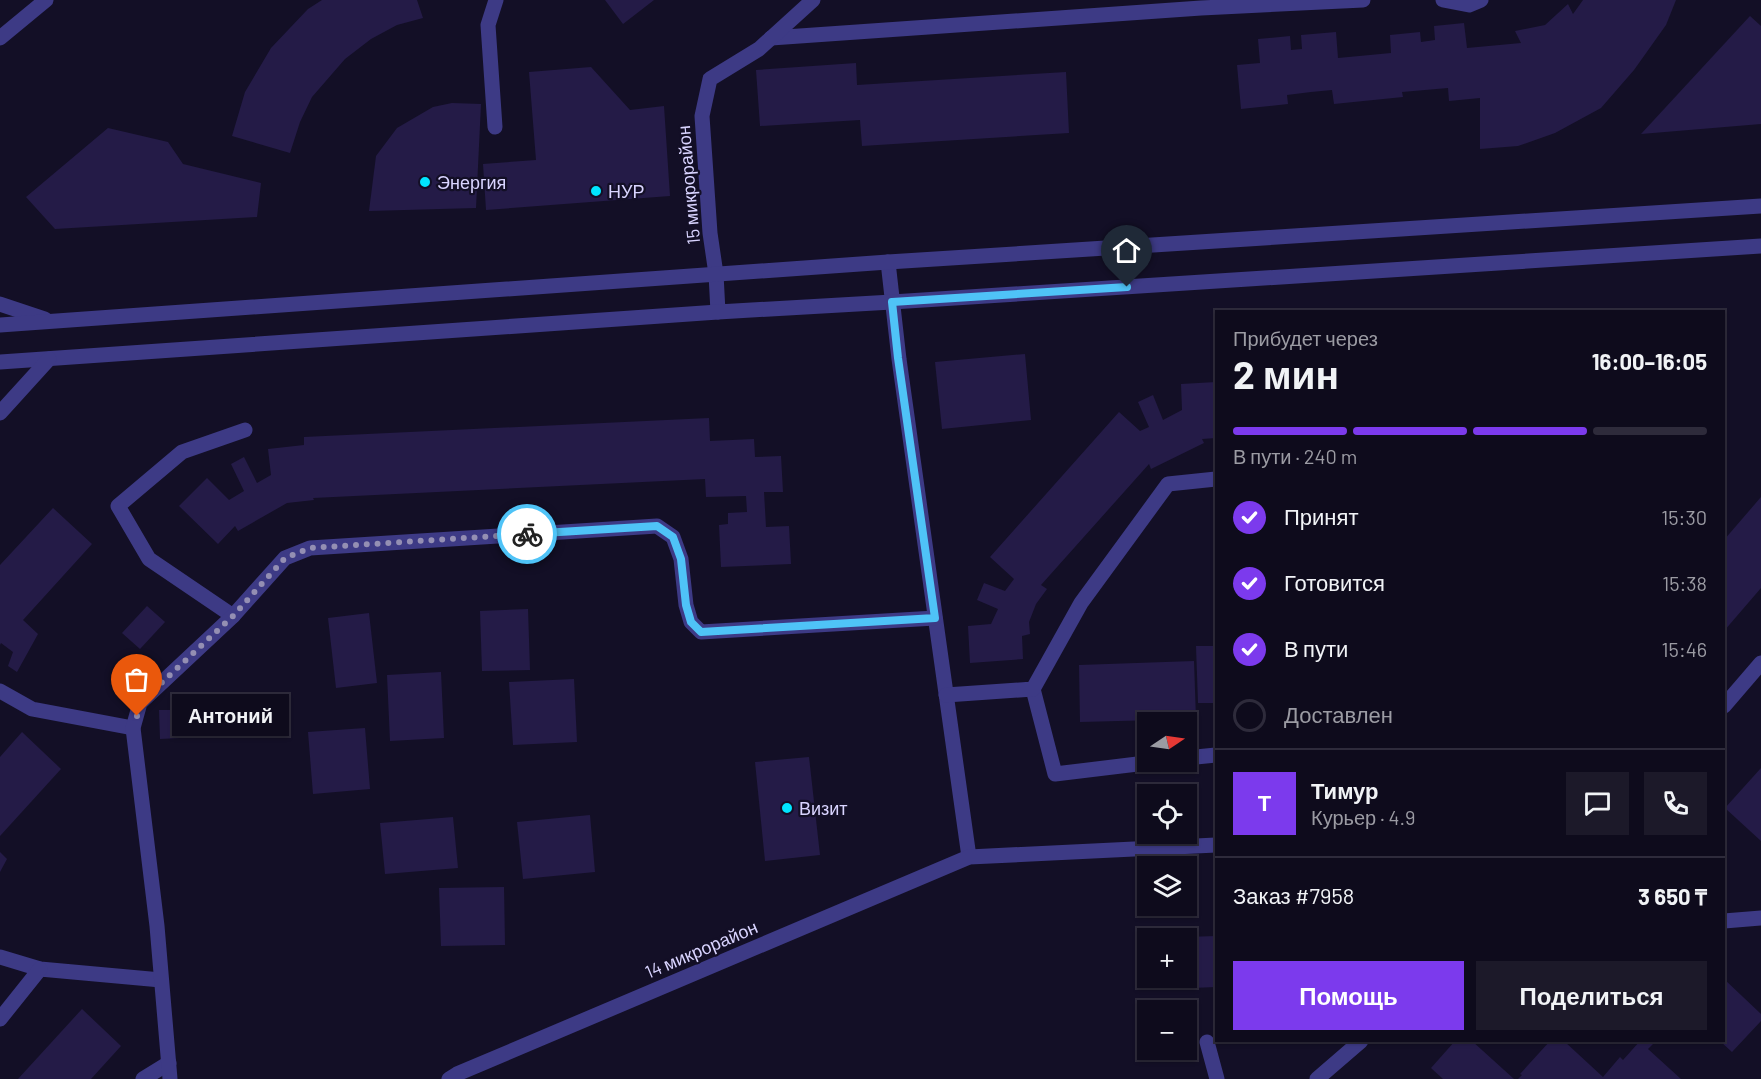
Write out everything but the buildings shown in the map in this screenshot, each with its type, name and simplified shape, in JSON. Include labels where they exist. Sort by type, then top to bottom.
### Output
[{"type":"street","points":[[0,38],[46,0]]},
{"type":"street","points":[[495,127],[488,25],[496,0]]},
{"type":"street","name":"15 микрорайон","points":[[718,312],[702,116],[711,79],[759,49],[813,0]]},
{"type":"street","points":[[1122,14],[1140,0]]},
{"type":"street","points":[[771,38],[1363,0]]},
{"type":"street","points":[[1443,0],[1469,5],[1482,0]]},
{"type":"street","points":[[0,325],[888,262],[1761,206]]},
{"type":"street","points":[[0,362],[718,312],[1761,246]]},
{"type":"street","points":[[888,262],[898,358],[969,857],[1215,845]]},
{"type":"street","points":[[0,304],[50,321]]},
{"type":"street","points":[[0,413],[49,359]]},
{"type":"street","points":[[233,616],[149,559],[118,506],[182,452],[245,430]]},
{"type":"street","points":[[1137,764],[1055,774],[1033,689],[1082,603],[1168,484],[1215,479]]},
{"type":"street","points":[[170,1079],[157,926],[133,728],[140,703],[233,616],[285,558],[310,548],[657,526],[673,537],[681,559],[686,605],[691,622],[701,632],[935,618]]},
{"type":"street","points":[[1725,705],[1761,663]]},
{"type":"street","points":[[946,695],[1033,689]]},
{"type":"street","points":[[0,691],[32,709],[133,728]]},
{"type":"street","points":[[1197,757],[1215,754]]},
{"type":"street","name":"14 микрорайон","points":[[449,1079],[479,1064],[969,857]]},
{"type":"street","points":[[1725,921],[1761,918]]},
{"type":"street","points":[[0,957],[40,969],[161,981]]},
{"type":"street","points":[[0,1019],[40,969]]},
{"type":"street","points":[[1208,1042],[1217,1079]]},
{"type":"street","points":[[1317,1079],[1360,1042]]},
{"type":"street","points":[[143,1079],[169,1063]]},
{"type":"way so far","points":[[137,716],[140,703],[233,616],[285,558],[310,548],[527,534]]},
{"type":"place","name":"Энергия","points":[[425,182]]},
{"type":"place","name":"НУР","points":[[596,191]]},
{"type":"place","name":"Антоний","points":[[137,716]]},
{"type":"place","name":"Визит","points":[[787,808]]},
{"type":"route","points":[[527,534],[657,526],[673,537],[681,559],[686,605],[691,622],[701,632],[935,618],[892,302],[1127,287]]}]
